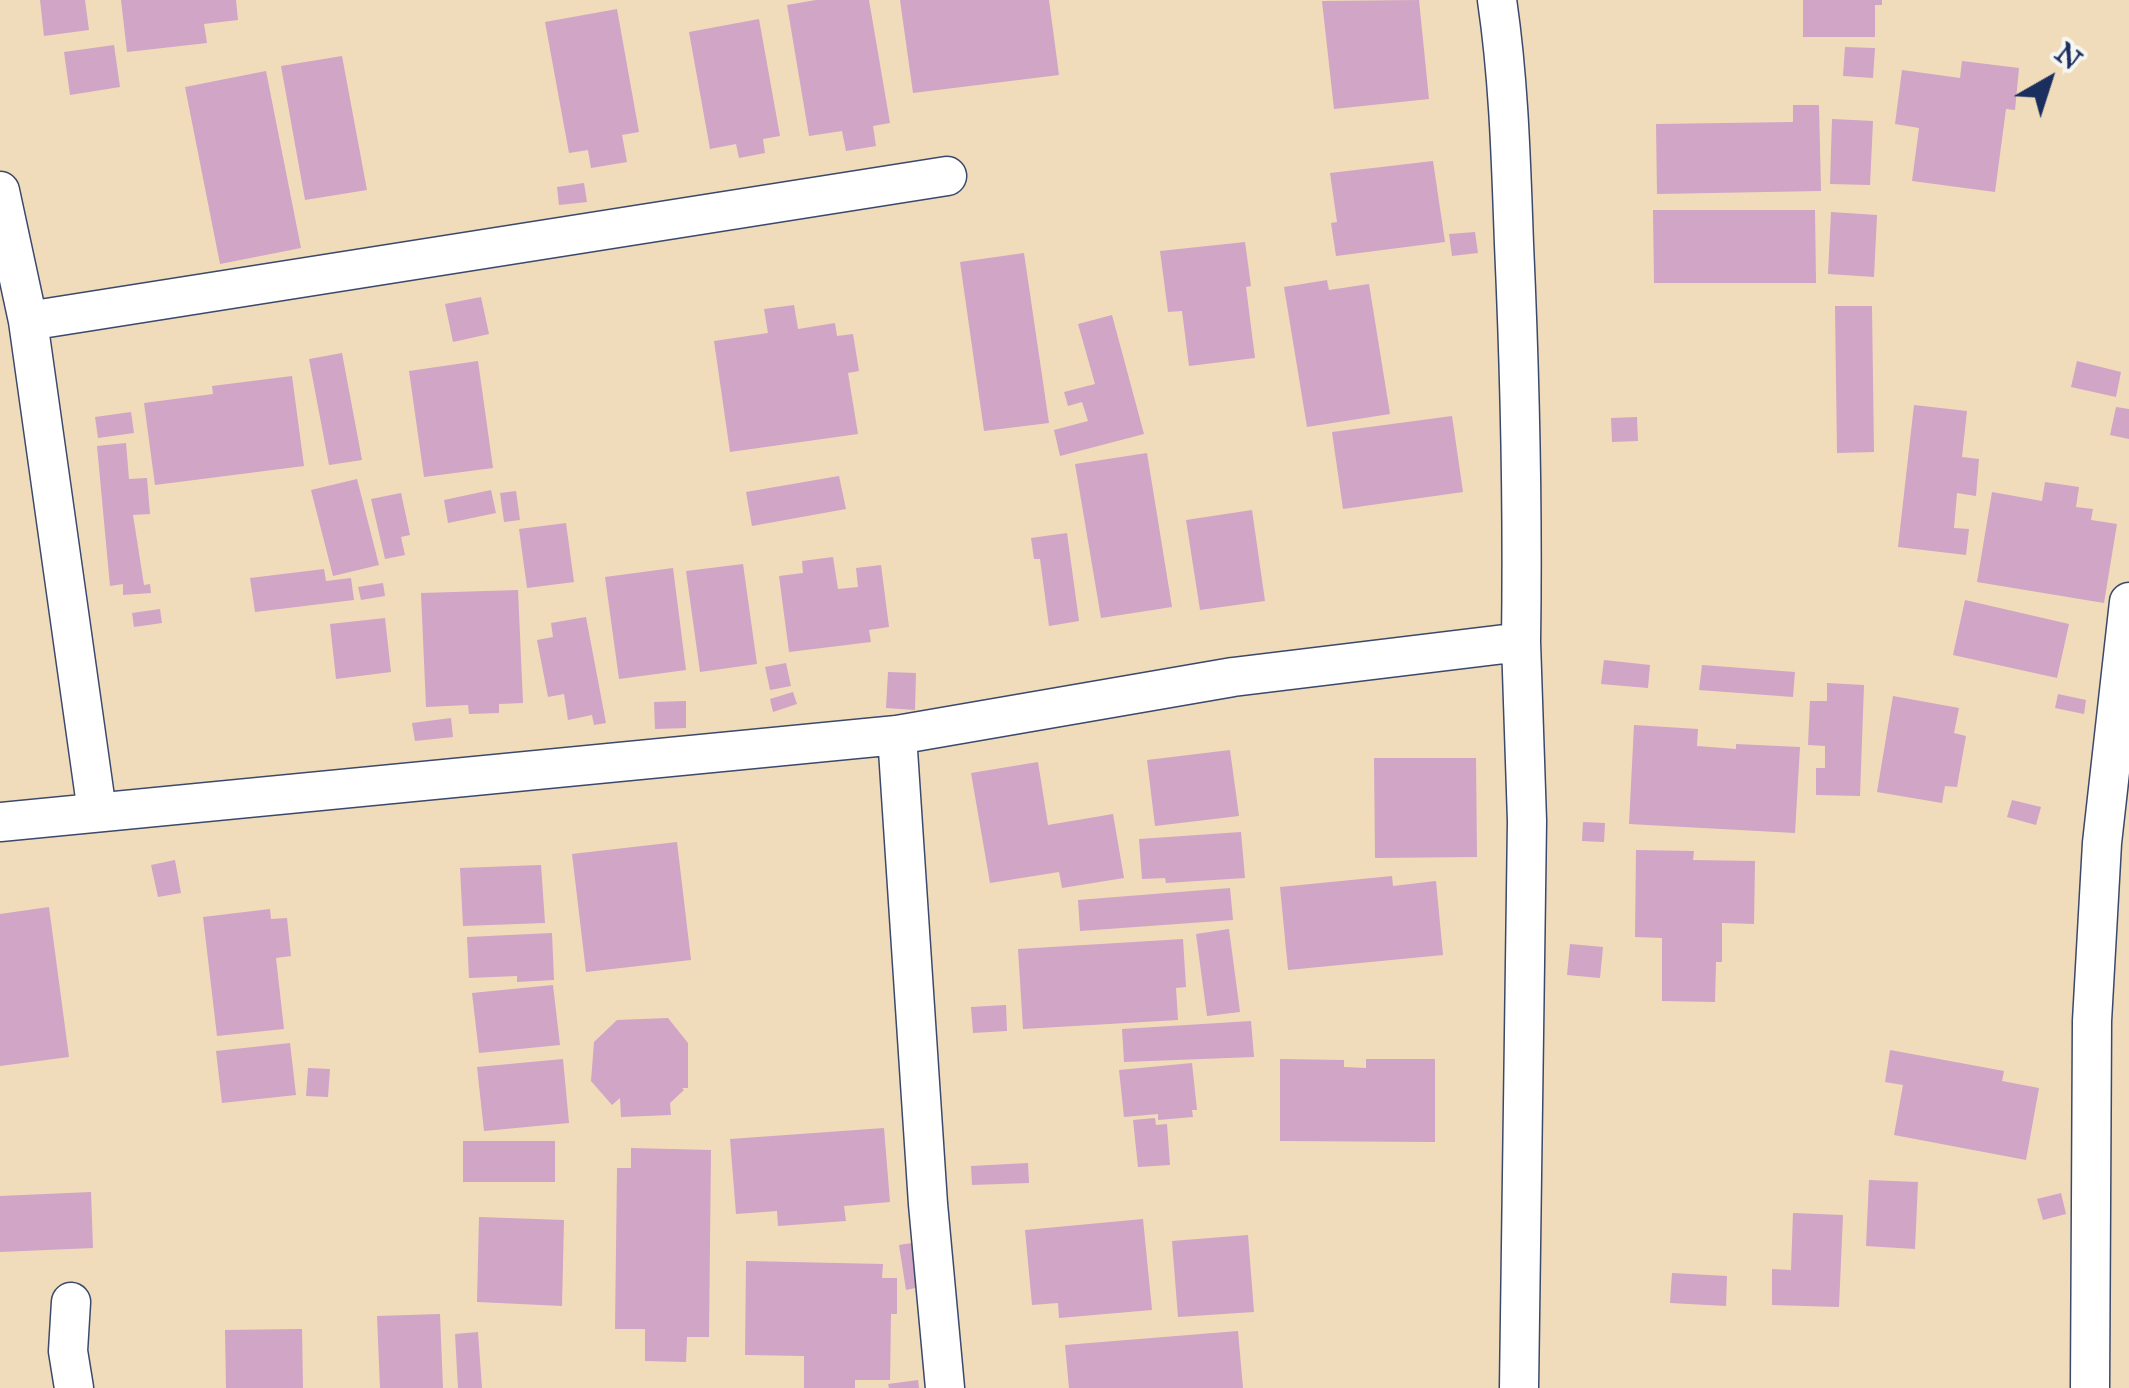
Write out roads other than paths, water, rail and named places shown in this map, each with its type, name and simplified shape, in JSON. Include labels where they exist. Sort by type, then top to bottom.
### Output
[{"type":"street","points":[[1497,0],[1506,62],[1524,492],[1521,642],[1526,821],[1519,1388]]},
{"type":"street","points":[[28,321],[946,176]]},
{"type":"street","points":[[0,190],[28,321],[97,812]]},
{"type":"street","points":[[2090,1388],[2092,1021],[2116,846],[2129,602]]},
{"type":"street","points":[[0,822],[896,735],[1233,677],[1521,642]]},
{"type":"street","points":[[896,735],[926,1184],[945,1388]]},
{"type":"street","points":[[71,1302],[68,1351],[74,1388]]}]
